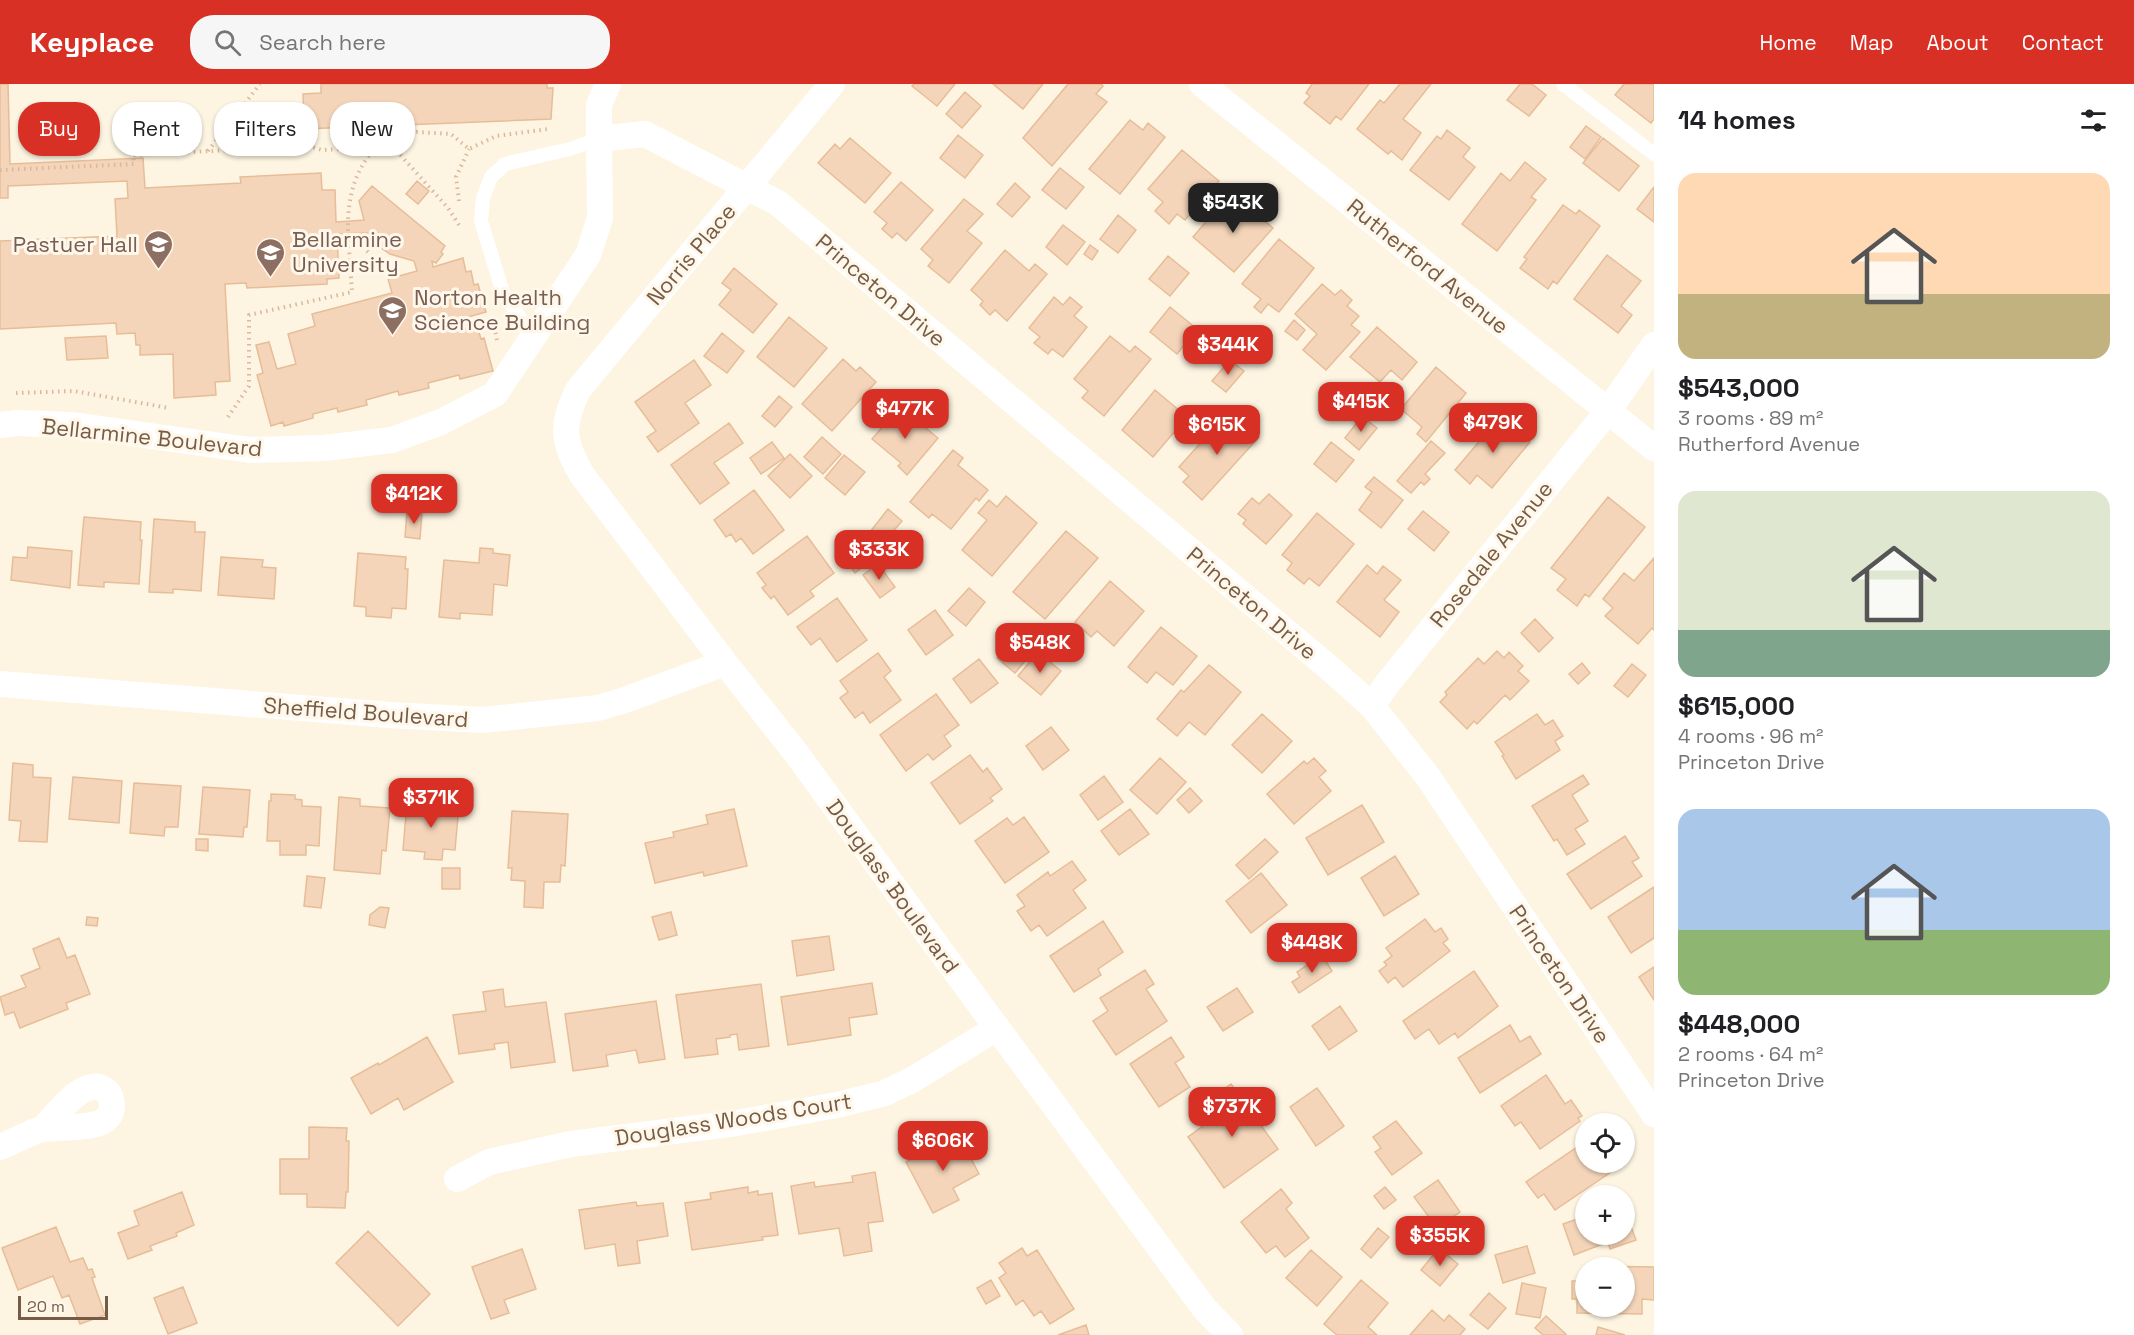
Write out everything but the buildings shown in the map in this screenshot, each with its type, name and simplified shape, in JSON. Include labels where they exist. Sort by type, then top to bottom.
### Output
[{"type":"street","name":"Bellarmine Boulevard","points":[[0,425],[17,423],[73,425],[250,450],[324,448],[392,440],[441,422],[495,394],[588,255],[600,218],[599,105],[608,84]]},
{"type":"street","name":"Norris Place","points":[[566,432],[568,410],[578,390],[832,84]]},
{"type":"street","name":"Rutherford Avenue","points":[[1202,84],[1654,448]]},
{"type":"street","points":[[599,139],[645,134],[748,187]]},
{"type":"street","name":"Princeton Drive","points":[[748,187],[778,203],[1307,648],[1372,706],[1428,777],[1654,1114]]},
{"type":"street","name":"Rosedale Avenue","points":[[1372,706],[1387,684],[1608,411],[1654,345]]},
{"type":"street","name":"Douglass Boulevard","points":[[566,432],[570,453],[582,475],[724,663],[796,753],[1204,1308],[1230,1335]]},
{"type":"street","name":"Sheffield Boulevard","points":[[0,684],[390,715],[483,720],[598,708],[724,663]]},
{"type":"street","name":"Douglass Woods Court","points":[[457,1179],[489,1162],[571,1144],[737,1123],[837,1106],[885,1093],[912,1080],[997,1028]]},
{"type":"street","points":[[0,1147],[43,1129]]},
{"type":"lane","points":[[1563,84],[1654,154]]},
{"type":"lane","points":[[531,342],[523,322],[503,293],[481,221],[483,198],[491,177],[506,164],[570,149],[599,139]]},
{"type":"path","points":[[208,151],[260,84]]},
{"type":"path","points":[[460,208],[456,177],[469,149],[496,136],[559,128]]},
{"type":"path","points":[[415,132],[451,134],[469,149]]},
{"type":"path","points":[[0,170],[134,164],[133,155],[309,146],[330,150]]},
{"type":"path","points":[[228,417],[249,386],[249,315],[352,292],[347,213],[352,185],[360,165],[368,156]]},
{"type":"path","points":[[401,156],[448,208],[462,229],[461,219]]},
{"type":"path","points":[[348,234],[377,260],[396,266]]},
{"type":"path","points":[[493,321],[497,343]]},
{"type":"path","points":[[9,394],[74,391],[170,408]]},
{"type":"path","points":[[217,415],[239,419]]},
{"type":"place","name":"Pastuer Hall","points":[[159,270]]},
{"type":"place","name":"Bellarmine University","points":[[271,278]]},
{"type":"place","name":"Norton Health Science Building","points":[[393,336]]}]
